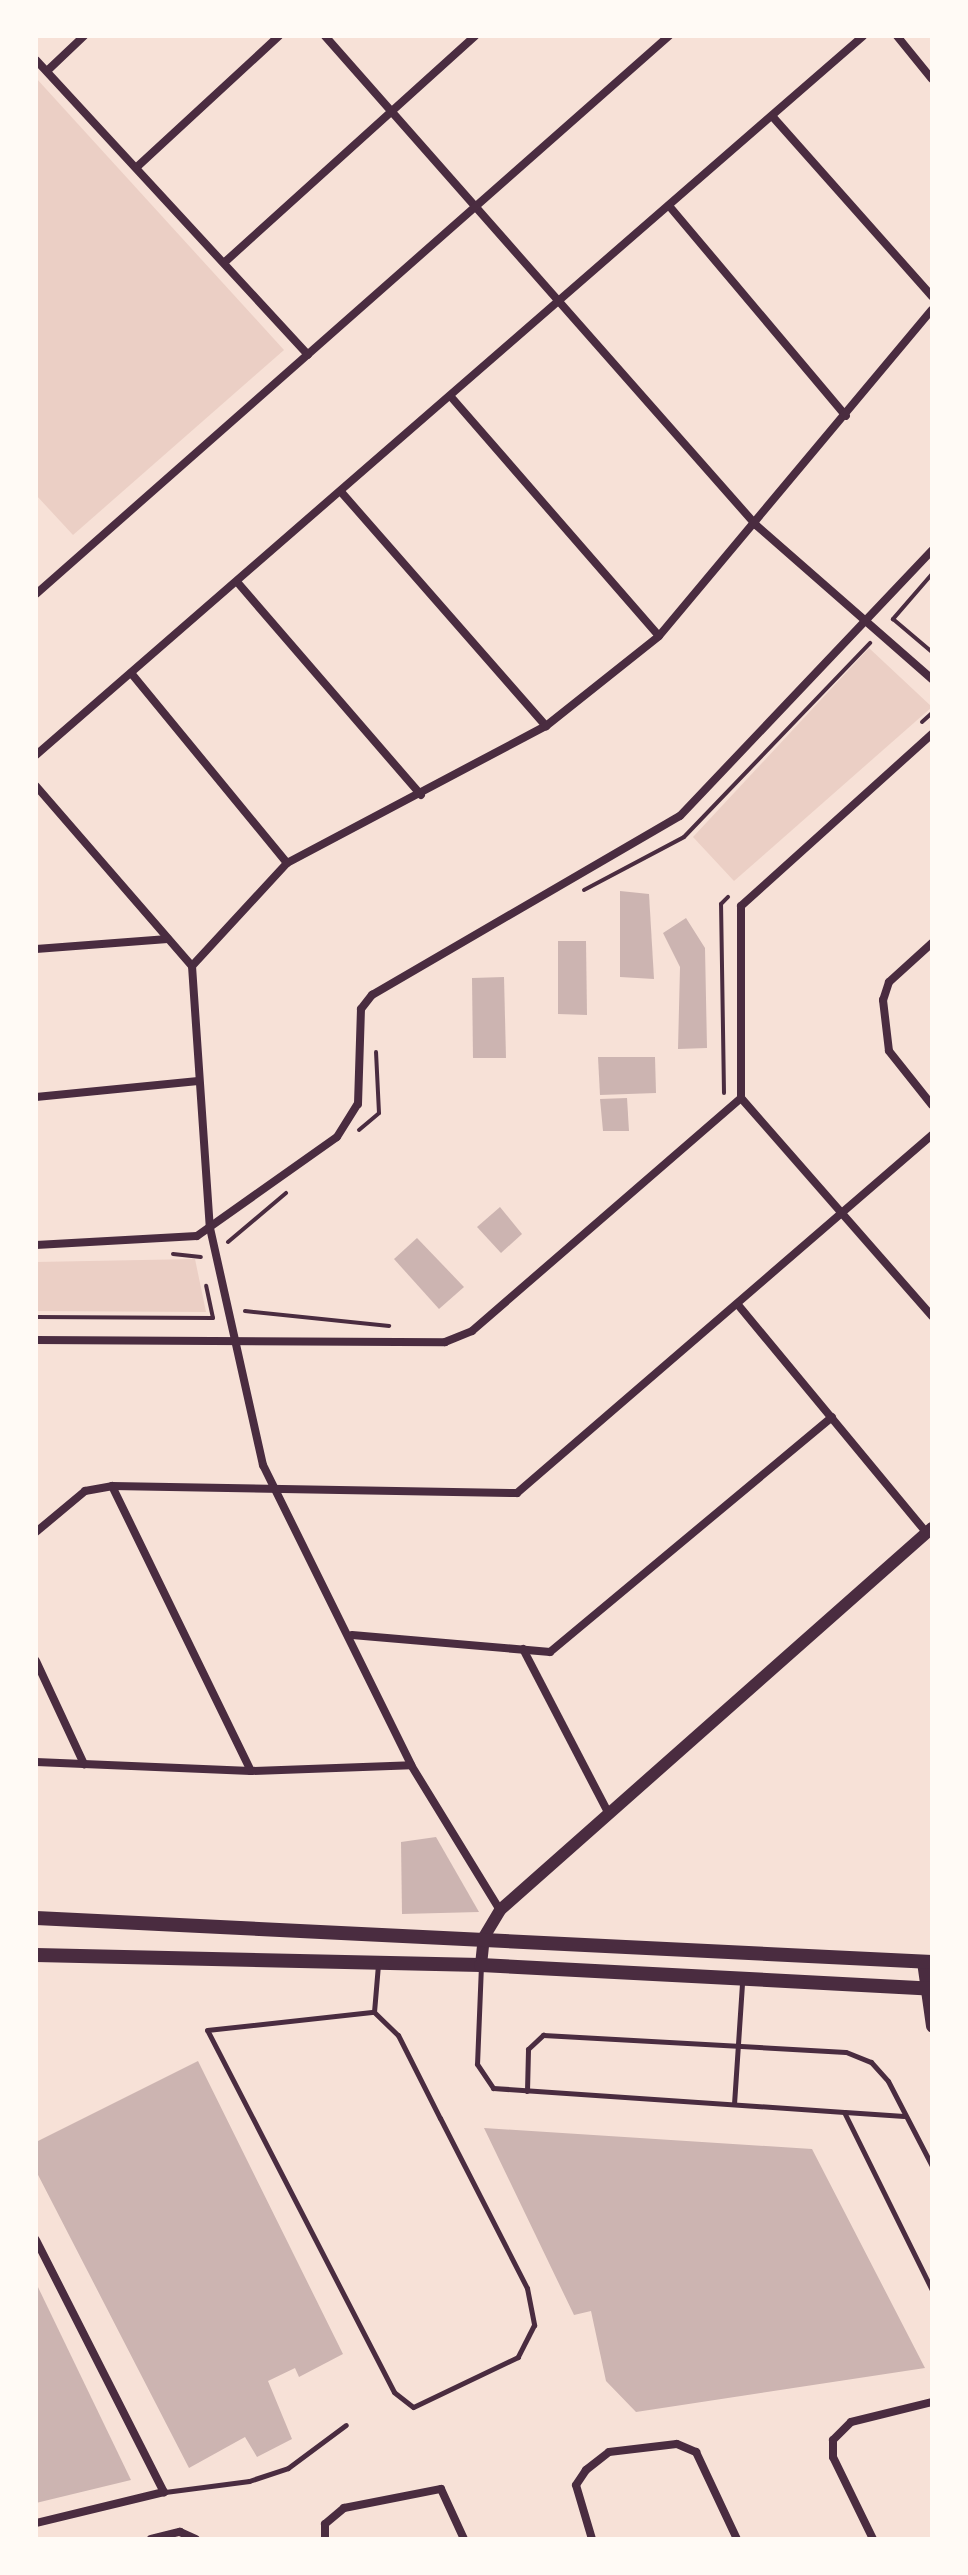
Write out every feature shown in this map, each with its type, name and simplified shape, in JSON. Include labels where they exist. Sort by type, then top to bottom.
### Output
[{"type":"main road","points":[[36,1918],[484,1937],[928,1962]]},
{"type":"main road","points":[[36,1955],[481,1965],[742,1983],[928,1989]]},
{"type":"street","points":[[47,71],[84,36]]},
{"type":"street","points":[[138,166],[279,36]]},
{"type":"street","points":[[325,36],[477,203],[559,303],[756,525],[932,679]]},
{"type":"street","points":[[226,261],[475,36]]},
{"type":"street","points":[[36,594],[669,36]]},
{"type":"street","points":[[36,755],[452,398],[863,36]]},
{"type":"street","points":[[897,36],[932,79]]},
{"type":"street","points":[[36,60],[226,261],[308,355]]},
{"type":"street","points":[[772,116],[932,296]]},
{"type":"street","points":[[670,207],[846,416]]},
{"type":"street","points":[[192,966],[287,863],[421,795],[546,726],[659,636],[756,525],[932,310]]},
{"type":"street","points":[[452,398],[659,636]]},
{"type":"street","points":[[342,493],[546,726]]},
{"type":"street","points":[[36,1245],[197,1236],[354,1120],[361,1009],[372,995],[680,816],[868,623],[932,550]]},
{"type":"street","points":[[238,583],[421,795]]},
{"type":"street","points":[[131,673],[287,863]]},
{"type":"street","points":[[932,734],[741,906],[741,1098],[932,1316]]},
{"type":"street","points":[[36,786],[192,966],[210,1228],[231,1337],[253,1394],[263,1465],[352,1635],[411,1765],[500,1910]]},
{"type":"street","points":[[36,949],[168,939]]},
{"type":"street","points":[[932,943],[889,982],[883,1000],[889,1051],[932,1105]]},
{"type":"street","points":[[36,1097],[198,1081]]},
{"type":"street","points":[[36,1340],[231,1337],[457,1339],[741,1098]]},
{"type":"street","points":[[36,1532],[85,1491],[112,1486],[517,1493],[739,1306],[932,1135]]},
{"type":"street","points":[[481,1965],[484,1937],[500,1910],[929,1530],[739,1306]]},
{"type":"street","points":[[352,1635],[550,1652],[832,1417]]},
{"type":"street","points":[[112,1486],[251,1771]]},
{"type":"street","points":[[523,1649],[608,1812]]},
{"type":"street","points":[[36,1661],[84,1764]]},
{"type":"street","points":[[36,1762],[251,1771],[411,1765]]},
{"type":"street","points":[[928,1962],[932,2026]]},
{"type":"street","points":[[36,2240],[164,2492],[36,2523]]},
{"type":"street","points":[[873,2539],[833,2457],[833,2440],[851,2422],[932,2402]]},
{"type":"street","points":[[592,2539],[576,2485],[609,2452],[687,2445],[737,2539]]},
{"type":"street","points":[[325,2539],[325,2524],[344,2508],[441,2489],[464,2539]]},
{"type":"street","points":[[151,2539],[180,2532],[196,2539]]},
{"type":"lane","points":[[374,2012],[378,1963]]},
{"type":"lane","points":[[481,1965],[479,2076],[493,2088],[904,2116]]},
{"type":"lane","points":[[734,2104],[742,1983]]},
{"type":"lane","points":[[374,2012],[398,2035],[484,2203],[527,2288],[534,2325],[518,2357],[413,2407],[394,2392],[207,2030],[374,2012]]},
{"type":"lane","points":[[527,2091],[528,2049],[543,2035],[846,2052],[871,2062],[932,2166]]},
{"type":"lane","points":[[844,2112],[932,2290]]},
{"type":"lane","points":[[164,2492],[249,2481],[288,2468],[346,2425]]},
{"type":"path","points":[[932,574],[893,619],[932,652]]},
{"type":"path","points":[[576,895],[684,837],[869,642]]},
{"type":"path","points":[[909,734],[932,713]]},
{"type":"path","points":[[712,1104],[724,1094],[721,904],[733,893]]},
{"type":"path","points":[[356,1133],[379,1113],[375,1035]]},
{"type":"path","points":[[230,1258],[226,1244],[297,1184]]},
{"type":"path","points":[[155,1254],[200,1253],[202,1266]]},
{"type":"path","points":[[36,1317],[213,1318],[205,1279]]},
{"type":"path","points":[[242,1301],[246,1315],[394,1326]]},
{"type":"shaded area","points":[[36,78],[284,350],[73,535],[36,495]]},
{"type":"shaded area","points":[[869,648],[932,707],[734,881],[693,837]]},
{"type":"shaded area","points":[[195,1259],[206,1312],[36,1311],[36,1262]]},
{"type":"building","points":[[620,891],[649,894],[654,979],[620,977]]},
{"type":"building","points":[[686,918],[705,948],[707,1048],[678,1049],[680,967],[663,933]]},
{"type":"building","points":[[558,941],[586,941],[587,1015],[558,1014]]},
{"type":"building","points":[[504,977],[506,1058],[473,1058],[472,978]]},
{"type":"building","points":[[598,1057],[655,1057],[656,1093],[600,1095]]},
{"type":"building","points":[[627,1098],[629,1131],[603,1131],[600,1099]]},
{"type":"building","points":[[500,1207],[522,1234],[501,1253],[477,1227]]},
{"type":"building","points":[[417,1238],[464,1287],[439,1309],[394,1259]]},
{"type":"building","points":[[436,1837],[479,1912],[402,1914],[401,1842]]},
{"type":"building","points":[[198,2061],[343,2354],[299,2377],[295,2368],[268,2381],[292,2439],[257,2457],[245,2437],[189,2468],[36,2171],[36,2142]]},
{"type":"building","points":[[484,2128],[812,2149],[925,2368],[636,2412],[606,2381],[591,2311],[574,2315]]},
{"type":"building","points":[[36,2283],[131,2480],[36,2503]]}]
